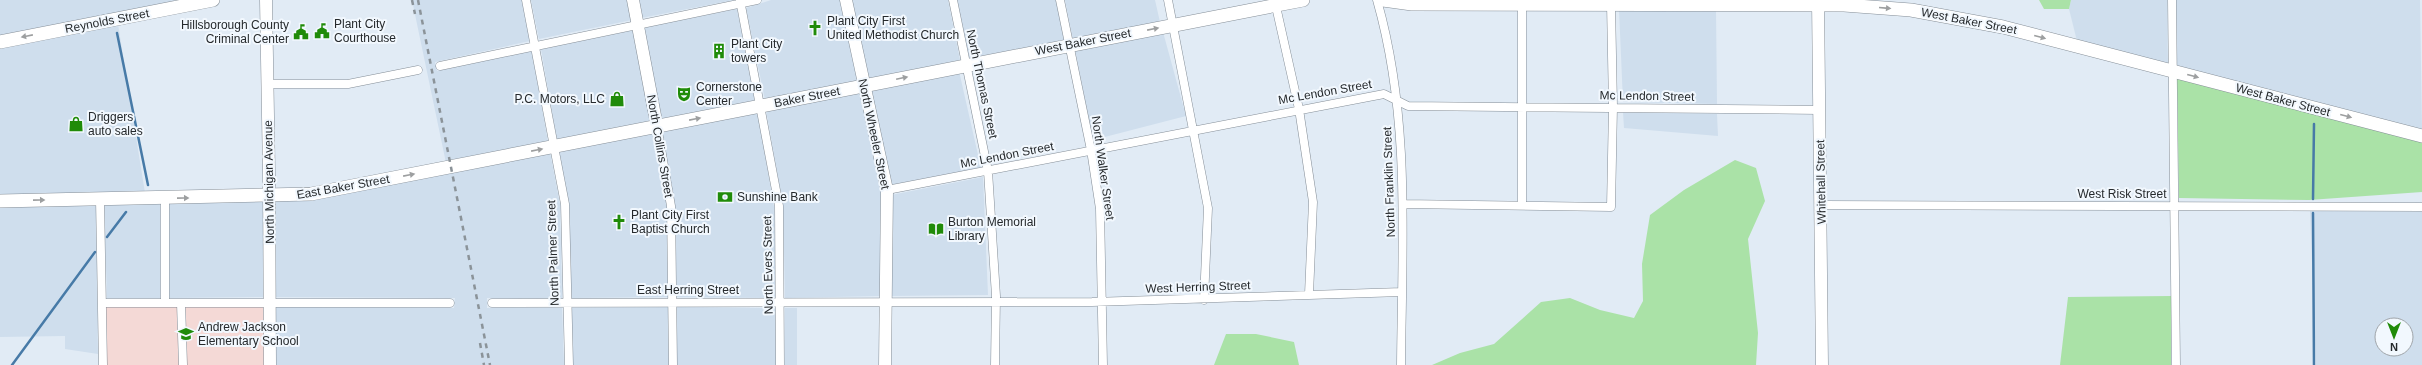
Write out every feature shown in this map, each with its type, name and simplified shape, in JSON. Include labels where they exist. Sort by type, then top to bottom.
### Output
[{"type":"main road","name":"Reynolds Street","points":[[0,42],[179,3],[213,0]]},
{"type":"main road","name":"West Baker Street","points":[[864,86],[1173,25],[1275,2],[1303,0]]},
{"type":"main road","name":"West Baker Street","points":[[1383,0],[1412,4],[1522,2],[1611,4],[1648,2],[1818,2],[1911,5],[2422,136]]},
{"type":"main road","name":"Baker Street","points":[[657,126],[864,86]]},
{"type":"main road","name":"East Baker Street","points":[[0,201],[269,196],[322,192],[657,126]]},
{"type":"street","name":"North Michigan Avenue","points":[[266,0],[270,365]]},
{"type":"street","name":"North Palmer Street","points":[[526,0],[565,204],[569,365]]},
{"type":"street","name":"North Collins Street","points":[[633,0],[671,206],[673,365]]},
{"type":"street","points":[[440,66],[535,44],[740,2],[757,0]]},
{"type":"street","name":"North Wheeler Street","points":[[846,0],[887,190],[885,365]]},
{"type":"street","name":"North Thomas Street","points":[[953,0],[988,171],[996,303],[995,365]]},
{"type":"street","name":"North Walker Street","points":[[1060,0],[1091,150],[1100,209],[1103,365]]},
{"type":"street","points":[[1168,0],[1208,208],[1204,300]]},
{"type":"street","name":"North Franklin Street","points":[[1377,0],[1389,41],[1398,100],[1403,204],[1401,365]]},
{"type":"street","points":[[2172,0],[2176,365]]},
{"type":"street","name":"North Evers Street","points":[[740,2],[779,206],[780,365]]},
{"type":"street","points":[[1275,2],[1299,109],[1313,202],[1309,294]]},
{"type":"street","points":[[1522,2],[1522,204]]},
{"type":"street","name":"Whitehall Street","points":[[1818,2],[1822,205],[1822,365]]},
{"type":"street","points":[[1403,204],[1522,204],[1611,207],[1613,107],[1611,4]]},
{"type":"street","points":[[268,84],[348,84],[418,70]]},
{"type":"street","name":"Mc Lendon Street","points":[[887,190],[1194,129],[1384,94],[1408,106],[1820,110]]},
{"type":"street","points":[[165,198],[165,303]]},
{"type":"street","points":[[100,199],[103,365]]},
{"type":"street","name":"West Risk Street","points":[[1822,205],[2422,207]]},
{"type":"street","name":"West Herring Street","points":[[885,304],[1204,300],[1309,294],[1402,292]]},
{"type":"street","name":"East Herring Street","points":[[492,303],[672,302],[885,304]]},
{"type":"street","points":[[102,303],[450,303]]},
{"type":"street","points":[[181,303],[183,365]]},
{"type":"shaded area","points":[[0,0],[174,0],[174,3],[0,37]]},
{"type":"shaded area","points":[[412,0],[522,0],[530,41],[435,62],[437,71],[532,50],[548,142],[446,163]]},
{"type":"shaded area","points":[[531,0],[628,0],[632,20],[539,39]]},
{"type":"shaded area","points":[[637,0],[734,0],[641,18]]},
{"type":"shaded area","points":[[771,0],[842,0],[858,82],[765,100],[746,8]]},
{"type":"shaded area","points":[[851,0],[948,0],[960,60],[867,80]]},
{"type":"shaded area","points":[[957,0],[1056,0],[1064,41],[969,58]]},
{"type":"shaded area","points":[[1065,0],[1155,0],[1160,22],[1073,40]]},
{"type":"shaded area","points":[[2071,0],[2167,0],[2168,65],[2077,41],[2069,9]]},
{"type":"shaded area","points":[[2176,0],[2420,0],[2422,131],[2177,67]]},
{"type":"shaded area","points":[[737,9],[756,102],[660,121],[642,28]]},
{"type":"shaded area","points":[[1619,9],[1716,9],[1717,104],[1623,102]]},
{"type":"shaded area","points":[[118,24],[145,193],[0,196],[0,47]]},
{"type":"shaded area","points":[[634,30],[652,122],[557,141],[541,49]]},
{"type":"shaded area","points":[[1163,32],[1186,116],[1093,140],[1075,49]]},
{"type":"shaded area","points":[[959,71],[981,168],[890,185],[869,90]]},
{"type":"shaded area","points":[[860,92],[882,191],[881,296],[785,298],[783,205],[766,110]]},
{"type":"shaded area","points":[[758,112],[774,207],[776,298],[677,297],[675,206],[662,130]]},
{"type":"shaded area","points":[[1623,112],[1717,114],[1718,136],[1624,128]]},
{"type":"shaded area","points":[[653,132],[667,207],[668,297],[571,298],[569,204],[559,151]]},
{"type":"shaded area","points":[[550,152],[560,204],[562,298],[487,298],[487,308],[562,308],[564,365],[274,365],[274,307],[454,308],[455,298],[274,297],[273,201]]},
{"type":"shaded area","points":[[983,177],[988,295],[890,296],[891,195]]},
{"type":"shaded area","points":[[265,201],[265,297],[169,298],[169,203]]},
{"type":"shaded area","points":[[160,203],[160,298],[107,298],[104,204]]},
{"type":"shaded area","points":[[96,204],[98,354],[65,349],[65,336],[0,337],[0,206]]},
{"type":"shaded area","points":[[2310,211],[2422,212],[2422,365],[2316,365]]},
{"type":"shaded area","name":"Andrew Jackson Elementary School","points":[[270,302],[270,365],[103,365],[102,303]]},
{"type":"shaded area","points":[[668,307],[669,365],[573,365],[571,308]]},
{"type":"shaded area","points":[[677,307],[776,308],[776,365],[677,365]]},
{"type":"shaded area","points":[[785,308],[797,308],[797,365],[785,365]]},
{"type":"green space","points":[[2039,0],[2071,0],[2069,9],[2044,9]]},
{"type":"green space","points":[[2177,77],[2422,141],[2422,192],[2309,200],[2179,198]]},
{"type":"green space","points":[[1735,160],[1756,168],[1765,201],[1748,239],[1758,333],[1756,365],[1432,365],[1460,353],[1494,344],[1541,302],[1570,298],[1600,310],[1634,318],[1643,301],[1642,264],[1650,215],[1684,190]]},
{"type":"green space","points":[[2171,296],[2171,365],[2060,365],[2068,297]]},
{"type":"green space","points":[[1226,334],[1256,334],[1294,342],[1299,365],[1214,365]]},
{"type":"waterway","points":[[117,33],[148,185]]},
{"type":"waterway","points":[[2313,199],[2314,124]]},
{"type":"waterway","points":[[107,237],[126,212]]},
{"type":"waterway","points":[[2313,213],[2314,365]]},
{"type":"waterway","points":[[12,365],[95,252]]},
{"type":"railway","points":[[412,0],[415,14]]},
{"type":"railway","points":[[418,0],[490,365]]},
{"type":"railway","points":[[480,343],[484,365]]},
{"type":"place","name":"Plant City First United Methodist Church","points":[[815,28]]},
{"type":"place","name":"Plant City Courthouse","points":[[322,31]]},
{"type":"place","name":"Hillsborough County Criminal Center","points":[[301,32]]},
{"type":"place","name":"Plant City towers","points":[[719,51]]},
{"type":"place","name":"Cornerstone Center","points":[[684,94]]},
{"type":"place","name":"P.C. Motors, LLC","points":[[617,99]]},
{"type":"place","name":"Driggers auto sales","points":[[76,124]]},
{"type":"place","name":"Sunshine Bank","points":[[725,197]]},
{"type":"place","name":"Plant City First Baptist Church","points":[[619,222]]},
{"type":"place","name":"Burton Memorial Library","points":[[936,229]]},
{"type":"place","name":"Andrew Jackson Elementary School","points":[[186,334]]}]
